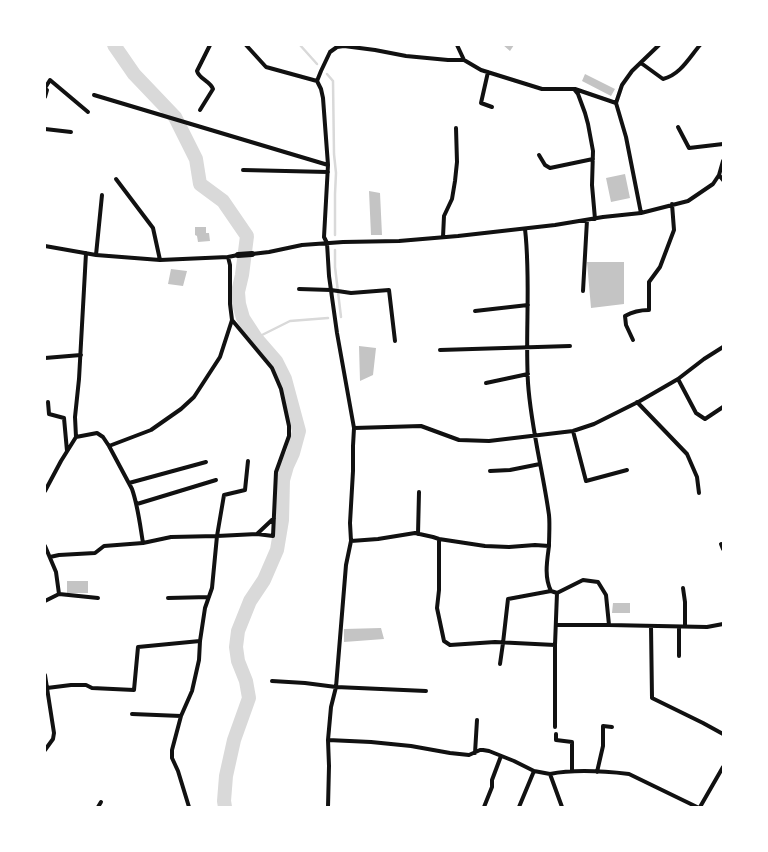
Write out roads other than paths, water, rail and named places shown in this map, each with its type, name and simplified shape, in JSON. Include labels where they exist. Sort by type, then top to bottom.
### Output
[{"type":"main road","points":[[238,255],[252,254]]},
{"type":"street","points":[[200,110],[213,89],[212,86],[198,75],[197,71],[210,45]]},
{"type":"street","points":[[246,45],[266,67],[317,81],[320,84],[323,98],[328,165],[324,237],[327,243],[329,276],[337,333],[354,428],[350,523],[351,541],[346,565],[336,688],[331,708],[328,740],[328,807]]},
{"type":"street","points":[[457,45],[464,60]]},
{"type":"street","points":[[641,213],[626,138],[616,103],[622,85],[632,71],[659,45]]},
{"type":"street","points":[[641,63],[663,79],[670,78],[679,71],[700,45]]},
{"type":"street","points":[[317,81],[330,52],[341,46],[375,50],[406,56],[464,60],[480,70],[542,89],[574,89],[616,103]]},
{"type":"street","points":[[488,72],[481,103],[492,107]]},
{"type":"street","points":[[45,98],[48,90],[45,88],[50,80],[88,112]]},
{"type":"street","points":[[574,89],[578,94],[588,124],[593,151],[592,185],[595,219]]},
{"type":"street","points":[[94,95],[328,165]]},
{"type":"street","points":[[678,127],[689,148],[723,144]]},
{"type":"street","points":[[443,237],[444,216],[452,199],[455,181],[456,128]]},
{"type":"street","points":[[45,129],[71,132]]},
{"type":"street","points":[[539,155],[544,165],[550,168],[593,159]]},
{"type":"street","points":[[252,254],[302,245],[399,241],[525,229],[641,213],[688,201],[713,184],[719,175],[723,161]]},
{"type":"street","points":[[243,170],[328,172]]},
{"type":"street","points":[[719,175],[723,180]]},
{"type":"street","points":[[116,179],[153,228],[160,260]]},
{"type":"street","points":[[96,255],[102,195]]},
{"type":"street","points":[[633,340],[626,325],[625,316],[643,310],[649,310],[649,282],[660,267],[674,230],[672,204]]},
{"type":"street","points":[[583,291],[587,220]]},
{"type":"street","points":[[525,229],[528,266],[528,384],[534,436],[549,517],[549,546],[547,565],[548,585],[551,591]]},
{"type":"street","points":[[45,246],[96,255],[160,260],[228,257],[238,255]]},
{"type":"street","points":[[45,491],[76,437],[75,417],[81,355],[86,253]]},
{"type":"street","points":[[109,446],[151,430],[181,409],[194,397],[220,357],[232,320],[230,304],[230,265],[228,257]]},
{"type":"street","points":[[299,289],[331,290],[351,293],[390,290],[395,341]]},
{"type":"street","points":[[475,311],[528,305]]},
{"type":"street","points":[[50,558],[59,555],[95,553],[104,546],[143,543],[171,537],[257,534],[273,536],[276,472],[289,436],[289,426],[281,389],[272,368],[232,320]]},
{"type":"street","points":[[440,350],[570,346]]},
{"type":"street","points":[[354,428],[421,426],[459,440],[489,441],[573,431],[594,424],[637,402],[678,379],[704,359],[723,347]]},
{"type":"street","points":[[45,358],[81,355]]},
{"type":"street","points":[[486,383],[528,374]]},
{"type":"street","points":[[678,379],[696,413],[705,419],[723,407]]},
{"type":"street","points":[[48,402],[49,414],[64,418],[67,451]]},
{"type":"street","points":[[637,402],[687,454],[697,477],[699,493]]},
{"type":"street","points":[[573,431],[586,481],[627,470]]},
{"type":"street","points":[[76,437],[97,433],[104,437],[132,489],[137,504],[143,543]]},
{"type":"street","points":[[189,807],[178,771],[172,758],[172,750],[181,716],[192,691],[199,660],[205,608],[212,588],[217,536],[224,495],[245,490],[248,461]]},
{"type":"street","points":[[129,483],[206,462]]},
{"type":"street","points":[[490,470],[510,470],[540,464]]},
{"type":"street","points":[[137,504],[216,480]]},
{"type":"street","points":[[418,534],[419,492]]},
{"type":"street","points":[[257,534],[274,518]]},
{"type":"street","points":[[351,541],[378,539],[415,533],[439,539],[485,546],[509,548],[535,545],[549,546]]},
{"type":"street","points":[[439,539],[439,590],[437,608],[444,641],[450,645],[503,643],[555,645]]},
{"type":"street","points":[[721,544],[723,550]]},
{"type":"street","points":[[45,546],[56,572],[59,594]]},
{"type":"street","points":[[500,664],[508,599],[551,591],[557,593],[583,580],[598,582],[606,595],[609,625]]},
{"type":"street","points":[[682,588],[685,602],[685,627]]},
{"type":"street","points":[[555,727],[555,645],[557,593]]},
{"type":"street","points":[[45,601],[59,594],[98,598]]},
{"type":"street","points":[[168,598],[209,598]]},
{"type":"street","points":[[556,625],[707,627],[723,624]]},
{"type":"street","points":[[651,626],[652,698],[723,734]]},
{"type":"street","points":[[679,627],[680,656]]},
{"type":"street","points":[[46,688],[86,685],[92,688],[134,690],[138,647],[200,641]]},
{"type":"street","points":[[45,675],[54,733],[53,739],[45,750]]},
{"type":"street","points":[[272,681],[305,683],[336,688],[426,691]]},
{"type":"street","points":[[132,714],[181,716]]},
{"type":"street","points":[[475,752],[477,720]]},
{"type":"street","points":[[598,772],[603,746],[603,726],[612,727]]},
{"type":"street","points":[[556,734],[556,740],[572,742],[572,771]]},
{"type":"street","points":[[328,740],[411,746],[469,755],[483,750],[514,761],[534,771],[550,774],[572,771],[629,774],[698,807],[723,767]]},
{"type":"street","points":[[484,807],[492,787],[492,780],[500,756]]},
{"type":"street","points":[[518,807],[534,771]]},
{"type":"street","points":[[550,774],[562,807]]},
{"type":"street","points":[[98,807],[101,802]]},
{"type":"waterway","points":[[114,45],[134,74],[175,117],[196,159],[200,184],[223,201],[247,236],[242,275],[238,292],[239,304],[243,318],[256,338],[276,361],[285,379],[299,431],[283,480],[282,520],[277,550],[264,580],[250,601],[238,631],[236,647],[238,661],[246,681],[249,698],[234,740],[226,776],[225,807]]},
{"type":"waterway","points":[[300,45],[317,64]]},
{"type":"waterway","points":[[327,74],[333,81],[334,154],[336,173],[335,235]]},
{"type":"waterway","points":[[335,250],[335,267],[341,317]]},
{"type":"waterway","points":[[256,338],[290,321],[328,318]]}]
